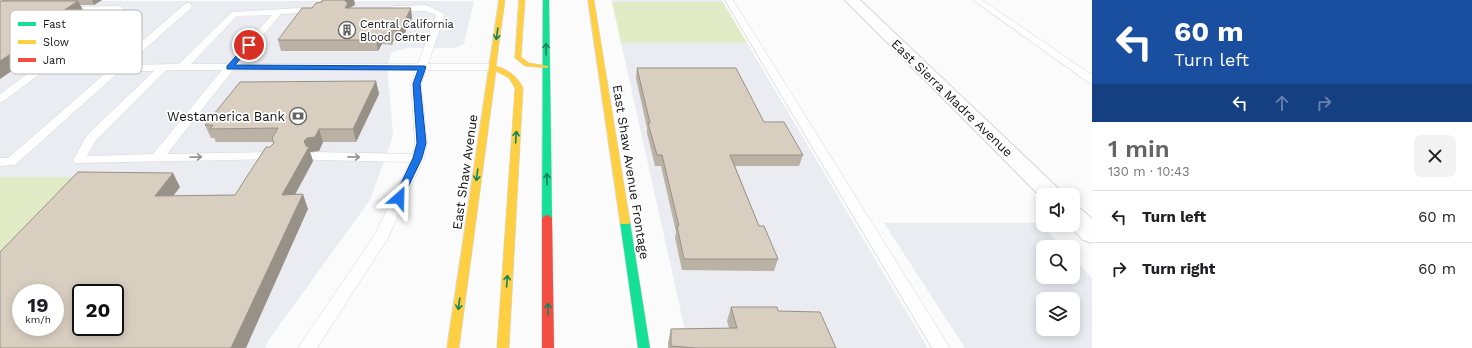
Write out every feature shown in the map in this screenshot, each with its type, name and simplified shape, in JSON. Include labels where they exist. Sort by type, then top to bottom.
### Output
[{"type":"main road","name":"East Shaw Avenue","points":[[453,348],[502,0]]},
{"type":"main road","points":[[522,0],[518,58],[522,63],[533,66],[546,66]]},
{"type":"main road","points":[[546,0],[548,348]]},
{"type":"main road","name":"East Shaw Avenue Frontage","points":[[591,0],[644,348]]},
{"type":"main road","points":[[492,67],[506,71],[512,76],[519,88],[502,348]]},
{"type":"street","name":"East Sierra Madre Avenue","points":[[852,0],[1045,188]]},
{"type":"street","points":[[1080,223],[1092,234]]},
{"type":"lane","points":[[729,0],[941,348]]},
{"type":"lane","points":[[977,0],[1092,80]]},
{"type":"lane","points":[[142,47],[188,6]]},
{"type":"lane","points":[[53,8],[120,9],[119,10]]},
{"type":"lane","points":[[307,348],[381,238],[418,158],[421,143],[416,84],[441,14],[426,8],[382,9]]},
{"type":"lane","points":[[182,67],[234,14],[320,10]]},
{"type":"lane","points":[[157,158],[230,67],[279,12]]},
{"type":"lane","points":[[142,68],[492,67]]},
{"type":"lane","points":[[163,68],[91,138],[79,160],[272,156]]},
{"type":"lane","points":[[0,99],[34,74]]},
{"type":"lane","points":[[0,162],[11,162],[111,74]]},
{"type":"lane","points":[[316,156],[418,158]]},
{"type":"shaded area","points":[[611,0],[722,0],[723,2],[612,2]]},
{"type":"shaded area","points":[[0,1],[474,1],[464,44],[455,48],[408,48],[392,52],[387,66],[393,133],[370,200],[268,341],[265,348],[0,348]]},
{"type":"shaded area","points":[[621,43],[747,43],[928,348],[689,348]]},
{"type":"shaded area","points":[[884,223],[1036,223],[1036,232],[1048,232],[1056,240],[1036,240],[1036,284],[1080,284],[1080,265],[1092,278],[1092,348],[965,348]]},
{"type":"green space","points":[[612,2],[723,2],[747,43],[621,43]]},
{"type":"green space","points":[[0,177],[90,177],[0,272]]},
{"type":"building","name":"Central California Blood Center","points":[[322,0],[345,0],[348,3],[345,8],[411,8],[400,31],[392,30],[390,34],[380,34],[376,40],[278,40],[302,8],[312,8],[316,3],[322,2]]},
{"type":"building","points":[[0,1],[78,1],[64,10],[10,10],[10,54],[0,61]]},
{"type":"building","points":[[637,68],[736,68],[764,122],[784,122],[803,155],[730,155],[759,226],[764,226],[778,259],[684,259],[677,226],[679,226],[662,155],[657,155],[648,123],[650,123]]},
{"type":"building","points":[[376,81],[353,129],[319,129],[315,137],[307,138],[304,141],[306,146],[309,147],[282,195],[303,194],[231,348],[0,348],[0,252],[78,172],[173,173],[155,196],[235,195],[266,147],[270,147],[274,143],[272,138],[278,128],[210,129],[213,125],[205,125],[240,82]]},
{"type":"building","points":[[731,307],[777,307],[778,311],[820,312],[836,348],[698,348],[671,346],[671,329],[737,328]]},
{"type":"traffic: fast","points":[[546,0],[547,218]]},
{"type":"traffic: fast","points":[[625,222],[644,348]]},
{"type":"traffic: slow","points":[[453,348],[502,0]]},
{"type":"traffic: slow","points":[[522,0],[518,58],[527,65],[546,67]]},
{"type":"traffic: slow","points":[[591,0],[625,222]]},
{"type":"traffic: slow","points":[[492,67],[501,70],[512,77],[519,88],[503,348]]},
{"type":"traffic: jam","points":[[547,218],[548,348]]},
{"type":"place","name":"Central California Blood Center","points":[[347,30]]},
{"type":"place","name":"Westamerica Bank","points":[[298,116]]},
{"type":"route","points":[[249,45],[230,67],[423,67],[416,84],[421,143],[418,158],[399,198]]}]
